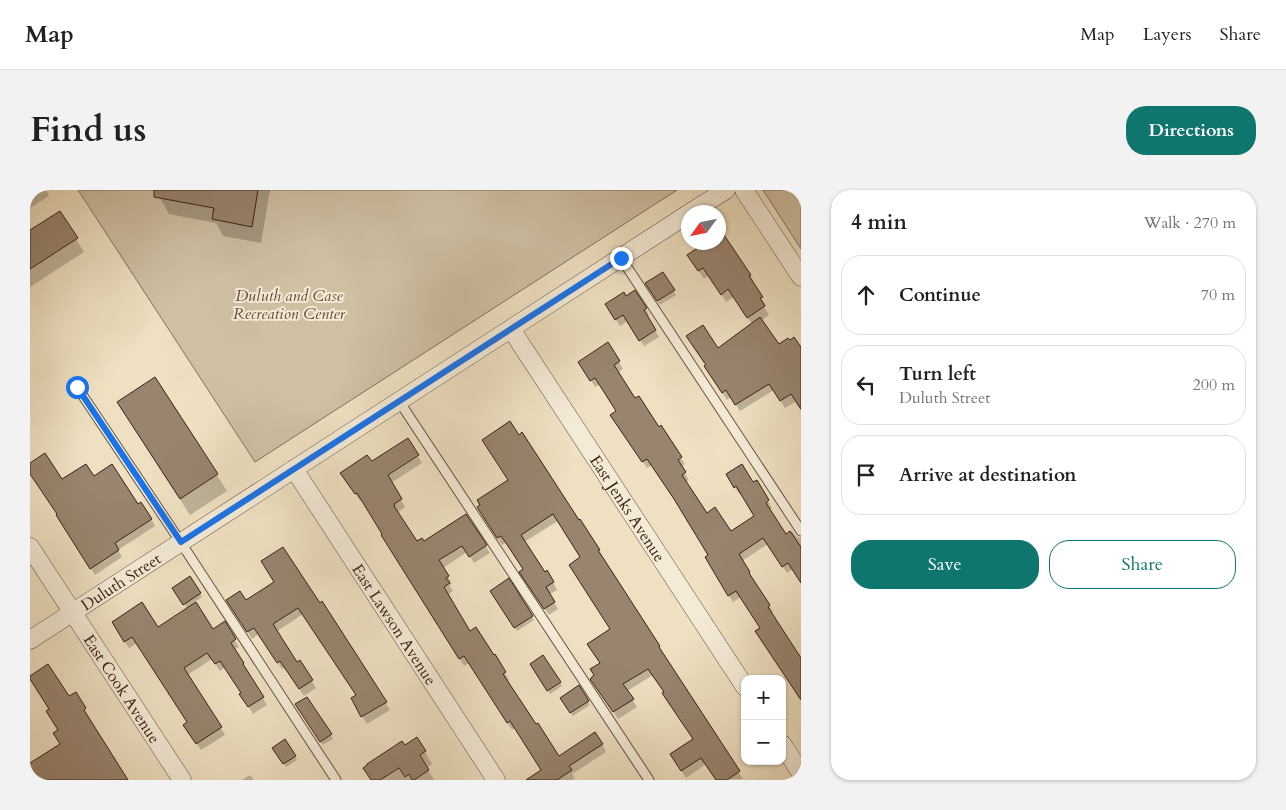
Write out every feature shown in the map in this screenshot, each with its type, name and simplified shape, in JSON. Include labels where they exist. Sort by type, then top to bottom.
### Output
[{"type":"street","name":"Duluth Street","points":[[703,205],[726,190]]},
{"type":"street","points":[[744,190],[801,277]]},
{"type":"street","name":"Duluth Street","points":[[30,640],[681,219]]},
{"type":"street","name":"East Jenks Avenue","points":[[511,329],[741,681]]},
{"type":"street","name":"East Lawson Avenue","points":[[294,469],[496,780]]},
{"type":"street","name":"East Cook Avenue","points":[[30,548],[182,780]]},
{"type":"street","points":[[786,750],[801,774],[794,780]]},
{"type":"lane","points":[[621,258],[801,531]]},
{"type":"lane","points":[[77,387],[181,542],[336,780]]},
{"type":"lane","points":[[400,401],[648,780]]},
{"type":"green space","name":"Duluth and Case Recreation Center","points":[[78,190],[677,190],[255,462]]},
{"type":"green space","points":[[763,190],[801,190],[801,249]]},
{"type":"building","points":[[154,190],[258,190],[252,227],[212,219],[214,208],[154,197]]},
{"type":"building","points":[[60,211],[78,238],[30,269],[30,230]]},
{"type":"building","points":[[726,238],[751,275],[749,276],[763,297],[760,298],[765,306],[747,318],[728,289],[721,295],[703,268],[698,271],[687,255],[694,250],[726,250]]},
{"type":"building","points":[[663,272],[675,290],[657,301],[645,283]]},
{"type":"building","points":[[635,290],[647,308],[644,310],[656,330],[639,341],[623,315],[615,320],[605,304],[624,292],[626,296]]},
{"type":"building","points":[[760,317],[779,344],[788,338],[790,340],[794,337],[801,347],[801,409],[791,394],[780,401],[769,384],[735,405],[726,390],[722,393],[686,336],[703,325],[718,348]]},
{"type":"building","points":[[608,342],[620,361],[614,365],[635,398],[639,396],[659,427],[661,425],[682,457],[678,460],[686,472],[682,475],[707,513],[715,507],[731,531],[754,516],[736,486],[734,488],[726,474],[742,464],[753,482],[757,480],[769,500],[766,503],[786,534],[790,531],[801,547],[801,583],[788,563],[782,567],[763,538],[739,554],[770,605],[768,607],[801,658],[801,700],[755,631],[760,628],[736,591],[728,596],[705,557],[708,555],[674,499],[647,459],[642,462],[610,415],[616,411],[595,378],[590,381],[578,362]]},
{"type":"building","points":[[155,377],[218,474],[180,499],[117,402]]},
{"type":"building","points":[[510,421],[519,435],[522,432],[580,519],[659,647],[740,771],[727,780],[716,780],[701,758],[681,771],[670,754],[693,739],[648,669],[623,684],[634,699],[613,712],[590,679],[594,675],[590,669],[600,663],[587,644],[610,629],[569,565],[580,557],[553,514],[521,535],[545,572],[547,570],[554,582],[546,587],[555,602],[544,609],[519,572],[523,569],[506,543],[501,536],[497,538],[477,507],[480,505],[477,500],[508,480],[482,440]]},
{"type":"building","points":[[408,438],[419,455],[388,475],[402,499],[394,504],[394,506],[417,541],[422,538],[424,541],[466,514],[487,545],[469,557],[462,546],[439,560],[449,576],[446,578],[450,583],[444,587],[470,631],[476,627],[506,672],[503,674],[559,756],[595,732],[603,744],[569,766],[572,770],[557,780],[526,780],[541,770],[510,721],[507,723],[464,656],[459,659],[381,535],[357,493],[355,494],[340,473],[367,455],[372,461]]},
{"type":"building","points":[[45,453],[62,479],[86,464],[94,476],[112,464],[138,504],[141,502],[152,519],[115,543],[119,550],[90,569],[30,474],[30,463]]},
{"type":"building","points":[[283,547],[320,603],[322,601],[387,702],[361,717],[351,698],[356,695],[298,608],[273,624],[297,662],[300,660],[313,680],[299,689],[280,661],[277,663],[254,628],[247,632],[226,600],[240,591],[246,600],[274,582],[261,561]]},
{"type":"building","points":[[190,576],[201,593],[183,605],[172,588]]},
{"type":"building","points":[[509,578],[533,616],[514,628],[490,591]]},
{"type":"building","points":[[142,602],[158,627],[196,602],[213,629],[225,621],[236,639],[231,643],[264,697],[248,707],[220,661],[215,664],[207,653],[184,668],[222,727],[196,744],[183,725],[187,722],[132,637],[124,642],[112,622]]},
{"type":"building","points":[[543,655],[561,682],[547,691],[530,664]]},
{"type":"building","points":[[48,664],[69,696],[76,692],[86,708],[84,710],[128,780],[30,780],[30,763],[60,744],[53,733],[58,730],[46,711],[49,709],[30,679],[30,676]]},
{"type":"building","points":[[579,685],[589,701],[570,713],[560,698]]},
{"type":"building","points":[[307,697],[332,734],[320,742],[295,704]]},
{"type":"building","points":[[417,737],[426,751],[420,755],[429,770],[414,780],[412,780],[409,774],[405,777],[399,768],[380,780],[371,780],[363,768],[367,764],[402,741],[405,745]]},
{"type":"building","points":[[285,739],[296,756],[283,764],[272,748]]},
{"type":"route","points":[[77,387],[181,542],[621,258]]}]
